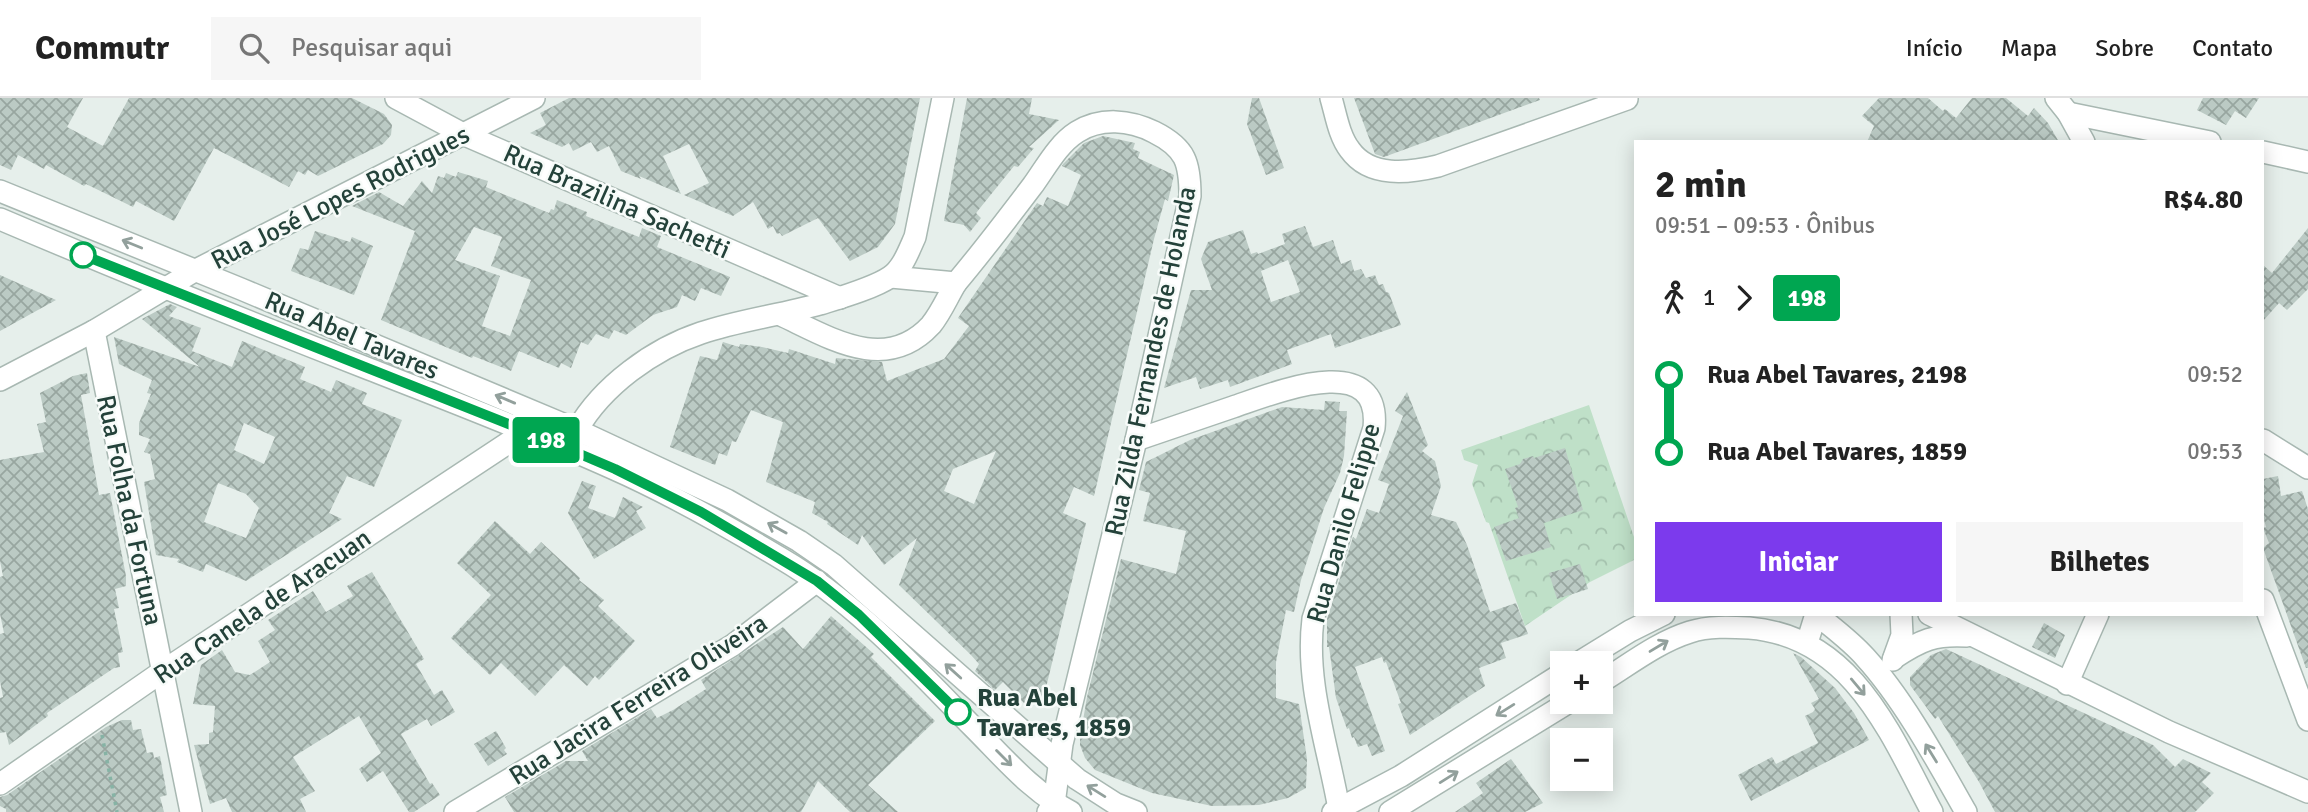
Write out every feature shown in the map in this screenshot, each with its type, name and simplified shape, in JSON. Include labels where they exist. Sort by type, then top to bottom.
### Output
[{"type":"street","name":"Rua Brazilina Sachetti","points":[[396,98],[465,135],[840,298]]},
{"type":"street","name":"Rua José Lopes Rodrigues","points":[[0,380],[94,331],[196,270],[534,98]]},
{"type":"street","points":[[891,277],[906,258],[915,237],[943,98]]},
{"type":"street","points":[[1331,98],[1343,138],[1350,151],[1361,162],[1375,168],[1405,172],[1438,166],[1627,99]]},
{"type":"street","points":[[2062,105],[2083,140]]},
{"type":"street","points":[[2062,105],[2202,140]]},
{"type":"street","name":"Rua Zilda Fernandes de Holanda","points":[[781,315],[831,339],[874,351],[891,350],[904,345],[932,324],[956,283],[1066,141],[1078,131],[1104,122],[1133,123],[1174,143],[1186,157],[1190,174],[1190,197],[1136,440],[1062,744],[1058,809]]},
{"type":"street","points":[[2264,152],[2308,162]]},
{"type":"street","name":"Rua Abel Tavares","points":[[0,191],[577,430],[727,500],[800,541],[834,565],[1077,779],[1116,804],[1136,812]]},
{"type":"street","name":"Rua Abel Tavares","points":[[0,219],[164,288],[526,431],[615,469],[701,512],[817,581],[878,633],[1027,782],[1058,809]]},
{"type":"street","points":[[577,430],[585,416],[604,395],[658,353],[699,334],[840,298],[891,277],[956,283]]},
{"type":"street","name":"Rua Folha da Fortuna","points":[[94,331],[191,812]]},
{"type":"street","name":"Rua Danilo Felippe","points":[[1136,440],[1318,381],[1340,382],[1359,389],[1372,399],[1376,412],[1374,428],[1313,619],[1311,638],[1310,659],[1336,811]]},
{"type":"street","name":"Rua Canela de Aracuan","points":[[0,784],[163,671],[526,431]]},
{"type":"street","points":[[2264,441],[2308,468]]},
{"type":"street","name":"Rua Jacira Ferreira Oliveira","points":[[455,812],[733,645],[817,581]]},
{"type":"street","points":[[2264,603],[2308,720]]},
{"type":"street","points":[[1598,651],[1660,616]]},
{"type":"street","points":[[1807,643],[1815,616]]},
{"type":"street","points":[[1818,616],[1844,637],[1881,676],[1936,760],[1966,812]]},
{"type":"street","points":[[1881,676],[1894,658],[1902,635],[1901,616]]},
{"type":"street","points":[[1933,616],[2169,732],[2308,792]]},
{"type":"street","points":[[2067,684],[2097,616]]},
{"type":"street","points":[[1613,675],[1669,640],[1692,631],[1714,627],[1758,629],[1807,643],[1834,661],[1857,685],[1886,726],[1932,812]]},
{"type":"street","points":[[1894,658],[1919,642],[1933,637],[1976,637]]},
{"type":"street","points":[[1336,811],[1401,776],[1550,681]]},
{"type":"street","points":[[1390,812],[1550,714]]},
{"type":"path","points":[[99,716],[117,812]]},
{"type":"green space","points":[[1589,405],[1634,537],[1634,560],[1590,582],[1525,626],[1489,523],[1486,522],[1472,484],[1478,465],[1464,460],[1461,450]]},
{"type":"building","points":[[0,98],[83,98],[67,127],[103,146],[129,98],[352,98],[384,114],[392,125],[391,135],[383,144],[318,176],[308,170],[305,175],[298,171],[289,187],[214,148],[174,221],[136,201],[133,207],[86,184],[84,186],[46,165],[44,169],[18,155],[11,170],[0,165]]},
{"type":"building","points":[[569,98],[920,98],[895,224],[878,247],[850,261],[818,218],[782,236],[777,234],[773,226],[768,229],[753,202],[733,216],[684,195],[709,183],[689,144],[663,156],[681,194],[621,171],[609,146],[597,152],[591,142],[573,151],[569,143],[562,147],[530,133],[546,125],[540,113]]},
{"type":"building","points":[[967,98],[1032,98],[1029,114],[1059,120],[1029,147],[1034,148],[1018,167],[1014,166],[976,213],[981,218],[970,232],[964,225],[944,221]]},
{"type":"building","points":[[1252,98],[1259,98],[1284,168],[1266,175],[1247,124]]},
{"type":"building","points":[[1354,98],[1540,100],[1384,157],[1375,154]]},
{"type":"building","points":[[1879,98],[1928,98],[1956,118],[1972,98],[2006,98],[2028,116],[2034,108],[2048,123],[2058,140],[1868,140],[1874,126],[1862,116]]},
{"type":"building","points":[[2203,98],[2259,98],[2246,118],[2235,111],[2226,125],[2197,110]]},
{"type":"building","points":[[1103,136],[1135,143],[1133,149],[1140,152],[1138,158],[1174,175],[1154,239],[1094,496],[1074,487],[1063,513],[1086,523],[1043,700],[1038,698],[1033,704],[1025,704],[1003,682],[995,690],[975,671],[979,664],[971,655],[899,585],[917,538],[884,565],[862,535],[858,545],[812,513],[815,502],[766,482],[783,422],[751,410],[736,442],[732,441],[727,456],[719,453],[715,465],[670,447],[700,356],[717,360],[723,342],[739,347],[740,344],[788,353],[789,349],[835,364],[836,358],[882,362],[887,381],[944,359],[969,326],[958,318],[1037,203],[1043,206],[1047,197],[1068,206],[1081,175],[1062,166],[1084,143]],"holes":[[[996,451],[974,504],[944,491],[953,469]]]},
{"type":"building","points":[[458,172],[488,181],[486,187],[549,213],[551,209],[554,210],[557,200],[587,212],[586,216],[639,237],[642,228],[661,236],[657,247],[730,277],[721,296],[701,288],[695,301],[682,295],[677,307],[653,315],[626,335],[614,330],[609,339],[596,334],[588,345],[581,342],[571,368],[561,363],[559,368],[519,351],[511,371],[473,356],[472,358],[381,320],[415,231],[352,206],[379,192],[403,206],[422,181],[432,193],[438,176],[444,178],[446,173],[456,177]],"holes":[[[474,227],[502,237],[491,266],[531,280],[510,336],[482,326],[500,276],[455,260]]]},
{"type":"building","points":[[1305,226],[1313,247],[1333,240],[1341,264],[1351,260],[1354,271],[1361,269],[1366,278],[1375,275],[1379,285],[1383,284],[1401,325],[1335,348],[1331,334],[1287,350],[1292,364],[1230,387],[1228,380],[1200,389],[1196,377],[1164,388],[1191,290],[1212,290],[1201,259],[1208,242],[1243,230],[1251,254],[1258,254],[1285,244],[1282,234]],"holes":[[[1288,260],[1300,292],[1271,302],[1261,271]]]},
{"type":"building","points":[[2308,228],[2308,289],[2287,310],[2279,303],[2264,320],[2264,266],[2272,273]]},
{"type":"building","points":[[315,231],[350,242],[352,237],[373,246],[354,295],[291,271],[300,248],[308,250]]},
{"type":"building","points":[[0,275],[56,300],[0,331]]},
{"type":"building","points":[[170,304],[177,307],[169,316],[201,328],[192,351],[232,367],[242,341],[305,367],[300,379],[331,392],[336,380],[367,393],[362,404],[402,420],[374,487],[347,476],[329,513],[342,519],[246,581],[206,564],[203,572],[177,562],[179,559],[156,555],[144,482],[155,479],[150,454],[144,452],[150,439],[139,435],[139,423],[151,394],[147,393],[152,380],[119,364],[114,337],[200,367],[142,319]],"holes":[[[244,423],[275,437],[264,464],[234,450]],[[218,483],[246,494],[259,508],[246,538],[204,522]]]},
{"type":"building","points":[[87,373],[90,393],[81,395],[99,495],[110,493],[126,576],[126,586],[115,589],[119,608],[114,609],[123,652],[118,653],[120,667],[114,668],[47,713],[48,716],[9,745],[6,732],[0,733],[0,698],[3,697],[0,681],[0,634],[4,633],[0,614],[0,577],[3,576],[0,561],[0,460],[44,452],[37,424],[46,422],[40,393],[73,376]]},
{"type":"building","points":[[1407,392],[1428,445],[1422,451],[1435,461],[1441,486],[1431,515],[1456,522],[1467,545],[1490,612],[1516,603],[1528,634],[1501,643],[1506,658],[1479,668],[1485,686],[1410,735],[1398,704],[1401,703],[1382,657],[1355,667],[1385,751],[1372,756],[1367,744],[1358,747],[1354,737],[1352,738],[1336,698],[1327,647],[1327,619],[1353,537],[1356,539],[1367,509],[1379,513],[1389,484],[1378,480],[1403,416],[1395,411]]},
{"type":"building","points":[[1325,401],[1340,402],[1339,411],[1347,411],[1344,456],[1340,473],[1324,508],[1301,580],[1294,612],[1286,610],[1276,662],[1276,698],[1299,704],[1307,759],[1306,788],[1288,798],[1259,805],[1212,806],[1152,793],[1095,770],[1085,758],[1080,738],[1087,697],[1121,559],[1176,574],[1186,531],[1143,521],[1150,493],[1139,490],[1146,462],[1190,440],[1282,407],[1324,410]]},
{"type":"building","points":[[1565,448],[1583,510],[1544,523],[1551,547],[1506,561],[1494,527],[1519,518],[1505,469],[1520,464],[1523,459]]},
{"type":"building","points":[[2278,476],[2281,496],[2302,491],[2308,509],[2308,668],[2264,551],[2269,543],[2264,530],[2264,479]]},
{"type":"building","points":[[582,481],[596,486],[588,508],[615,518],[623,497],[643,507],[636,511],[646,528],[594,559],[568,513]]},
{"type":"building","points":[[495,521],[530,554],[541,542],[580,578],[579,580],[604,600],[598,606],[635,641],[599,680],[595,676],[587,686],[564,665],[535,696],[501,663],[490,675],[451,638],[491,595],[457,563]]},
{"type":"building","points":[[1580,564],[1588,589],[1557,599],[1549,573]]},
{"type":"building","points":[[372,572],[424,659],[416,664],[434,695],[442,690],[455,712],[431,726],[427,719],[401,734],[430,784],[432,783],[440,795],[414,812],[409,812],[383,771],[367,782],[359,769],[381,753],[359,716],[293,757],[315,791],[300,799],[306,812],[232,812],[226,798],[210,804],[194,745],[209,744],[209,733],[213,732],[215,706],[193,704],[201,665],[222,650],[235,672],[250,675],[270,662],[258,641],[275,630],[268,620],[313,591],[326,612],[353,596],[347,586]]},
{"type":"building","points":[[831,616],[874,654],[871,657],[935,721],[868,785],[898,812],[850,812],[818,781],[801,812],[514,812],[505,797],[566,761],[588,761],[582,751],[651,709],[657,718],[673,710],[706,689],[701,680],[783,627],[803,649]]},
{"type":"building","points":[[2044,623],[2065,635],[2055,658],[2032,647]]},
{"type":"building","points":[[1946,649],[2153,745],[2175,767],[2183,759],[2211,773],[2202,782],[2214,793],[2195,812],[1995,812],[1938,716],[1935,719],[1910,685],[1910,677],[1931,655]]},
{"type":"building","points":[[1793,653],[1835,688],[1854,713],[1869,740],[1751,801],[1738,775],[1772,757],[1776,764],[1818,743],[1805,716],[1815,709],[1811,703],[1819,699]]},
{"type":"building","points":[[122,720],[131,720],[133,730],[141,729],[147,753],[153,752],[154,758],[160,756],[167,795],[160,797],[164,812],[6,812],[6,809],[0,806],[0,797],[7,795],[106,727]]},
{"type":"building","points":[[496,731],[507,754],[488,766],[474,744]]},
{"type":"building","points":[[1511,759],[1543,803],[1525,812],[1455,812],[1483,793],[1476,783]]},
{"type":"bus line","name":"198","points":[[83,255],[526,431],[615,469],[701,512],[817,581],[859,615],[958,712]]},
{"type":"place","name":"Rua Abel Tavares, 1859","points":[[958,712]]}]
